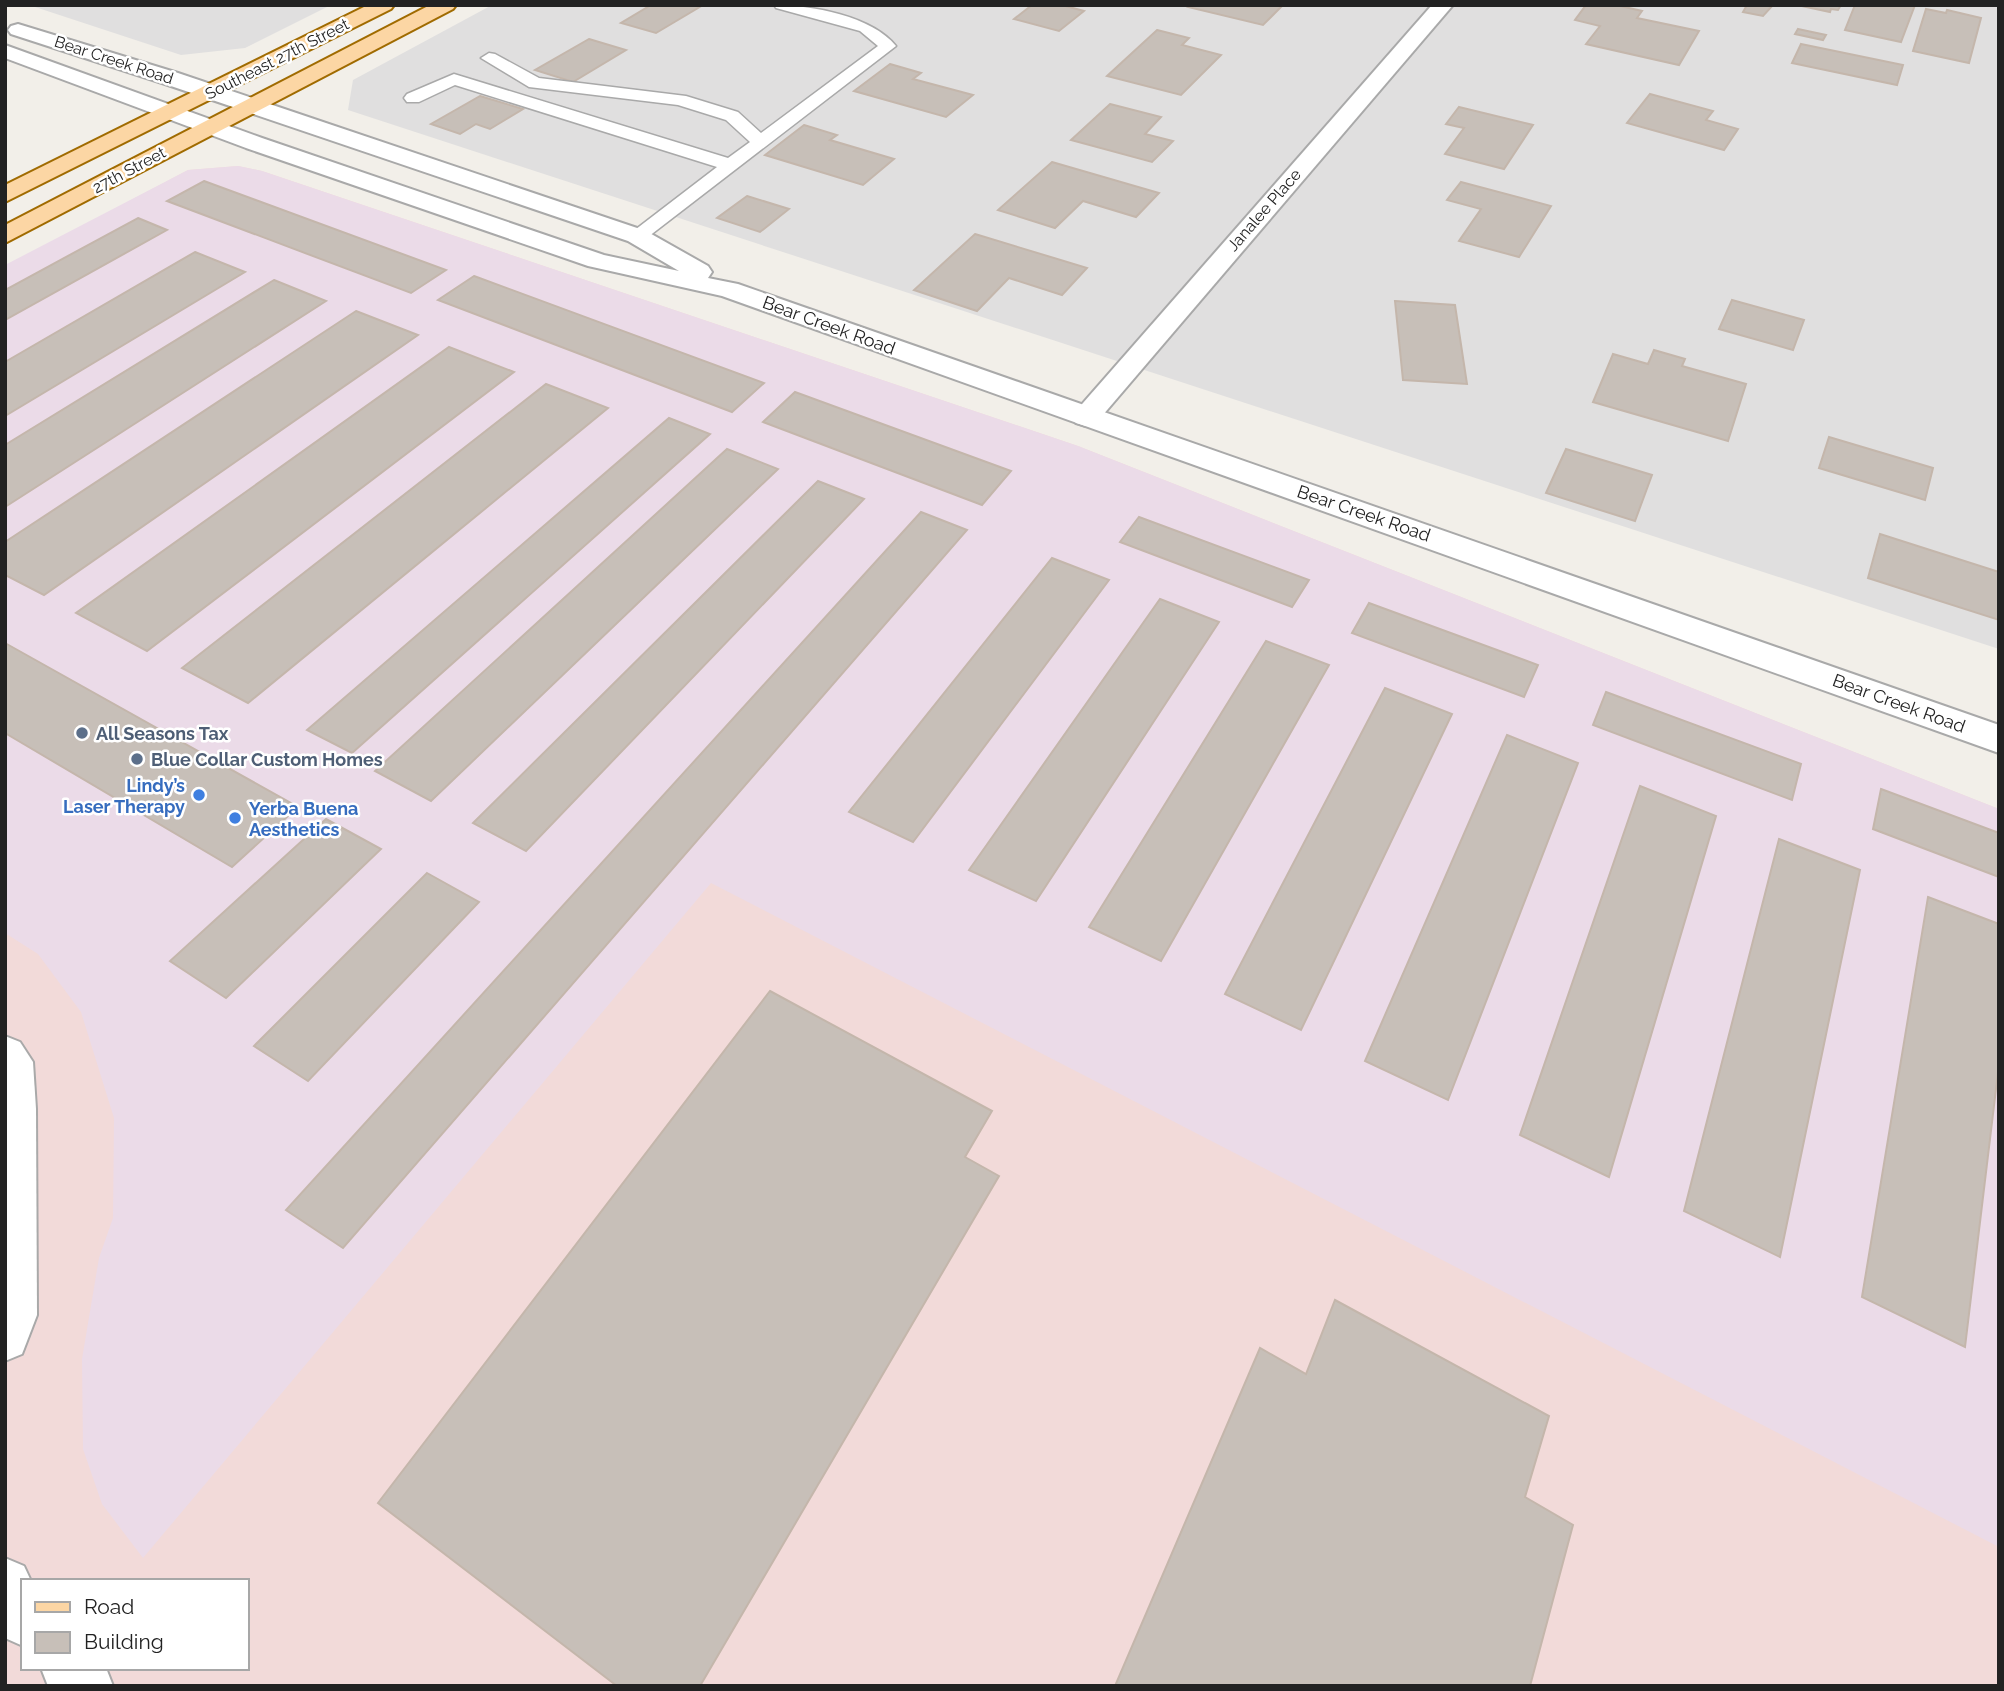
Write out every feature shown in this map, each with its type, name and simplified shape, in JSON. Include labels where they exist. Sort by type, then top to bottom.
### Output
[{"type":"main road","name":"Southeast 27th Street","points":[[170,112],[384,5]]},
{"type":"main road","name":"Southeast 27th Street","points":[[255,106],[446,5]]},
{"type":"main road","name":"27th Street","points":[[5,235],[255,106]]},
{"type":"main road","name":"27th Street","points":[[5,195],[170,112]]},
{"type":"street","name":"Janalee Place","points":[[1086,416],[1443,5]]},
{"type":"street","name":"Bear Creek Road","points":[[5,30],[22,30],[637,236],[729,290]]},
{"type":"street","name":"Bear Creek Road","points":[[5,51],[212,127],[597,261],[729,290],[1999,739]]},
{"type":"street","points":[[5,1056],[11,1062],[14,1136],[13,1315],[5,1337]]},
{"type":"street","points":[[5,1585],[9,1604],[21,1616]]},
{"type":"street","points":[[71,1670],[85,1686]]},
{"type":"lane","points":[[637,236],[888,46],[866,28],[782,5]]},
{"type":"lane","points":[[489,58],[534,83],[680,100],[732,116],[760,142]]},
{"type":"lane","points":[[413,98],[454,79],[730,165]]},
{"type":"shaded area","points":[[29,5],[331,5],[245,48],[181,55]]},
{"type":"shaded area","points":[[492,5],[1999,5],[1999,649],[348,110],[353,80]]},
{"type":"shaded area","points":[[238,166],[262,171],[1078,446],[1999,809],[1999,1686],[5,1686],[5,267],[188,170]]},
{"type":"shaded area","points":[[238,166],[262,171],[1078,446],[1999,809],[1999,1547],[711,883],[143,1558],[102,1504],[83,1449],[82,1359],[99,1258],[113,1218],[114,1118],[81,1012],[38,954],[5,933],[5,265],[188,170]]},
{"type":"building","points":[[651,5],[703,5],[656,33],[621,23]]},
{"type":"building","points":[[1032,5],[1062,5],[1084,11],[1059,31],[1014,19]]},
{"type":"building","points":[[1283,5],[1263,25],[1188,7]]},
{"type":"building","points":[[1586,5],[1616,5],[1642,11],[1637,18],[1699,31],[1679,65],[1586,44],[1600,26],[1575,20]]},
{"type":"building","points":[[1747,5],[1773,5],[1763,16],[1743,12]]},
{"type":"building","points":[[1797,5],[1841,5],[1838,10],[1831,9],[1830,12]]},
{"type":"building","points":[[1855,5],[1915,5],[1901,42],[1845,30]]},
{"type":"building","points":[[1926,9],[1946,13],[1947,10],[1981,18],[1969,63],[1913,51]]},
{"type":"building","points":[[1798,29],[1826,35],[1823,40],[1795,34]]},
{"type":"building","points":[[1157,30],[1189,38],[1182,45],[1221,55],[1181,95],[1107,76]]},
{"type":"building","points":[[589,39],[626,50],[573,82],[535,70]]},
{"type":"building","points":[[1801,44],[1903,65],[1897,85],[1792,63]]},
{"type":"building","points":[[890,64],[921,73],[913,79],[973,95],[946,117],[854,91]]},
{"type":"building","points":[[1650,94],[1713,111],[1706,120],[1738,129],[1724,150],[1627,123]]},
{"type":"building","points":[[480,96],[523,109],[490,129],[476,124],[460,134],[431,124]]},
{"type":"building","points":[[1110,104],[1161,117],[1145,134],[1173,141],[1152,162],[1071,140]]},
{"type":"building","points":[[1459,107],[1533,125],[1504,169],[1445,154],[1464,128],[1446,124]]},
{"type":"building","points":[[804,125],[837,135],[830,140],[894,159],[863,185],[765,155]]},
{"type":"building","points":[[1052,162],[1159,193],[1136,217],[1083,201],[1055,228],[998,210]]},
{"type":"building","points":[[204,181],[446,270],[411,293],[167,201]]},
{"type":"building","points":[[1461,182],[1551,206],[1519,257],[1459,241],[1481,209],[1447,200]]},
{"type":"building","points":[[747,196],[789,209],[760,232],[717,218]]},
{"type":"building","points":[[138,218],[167,230],[5,320],[5,290]]},
{"type":"building","points":[[975,234],[1087,268],[1062,295],[1009,278],[977,311],[914,290]]},
{"type":"building","points":[[195,252],[245,272],[5,416],[5,362]]},
{"type":"building","points":[[474,276],[764,383],[732,412],[438,300]]},
{"type":"building","points":[[274,280],[326,301],[5,507],[5,445]]},
{"type":"building","points":[[1732,300],[1804,320],[1793,350],[1719,329]]},
{"type":"building","points":[[1395,301],[1455,305],[1467,384],[1403,380]]},
{"type":"building","points":[[356,311],[418,335],[44,595],[5,575],[5,542]]},
{"type":"building","points":[[449,347],[514,372],[147,651],[76,613]]},
{"type":"building","points":[[1654,350],[1685,359],[1682,366],[1746,384],[1728,441],[1593,402],[1613,354],[1648,364]]},
{"type":"building","points":[[546,384],[608,408],[248,703],[182,668]]},
{"type":"building","points":[[795,392],[1011,471],[982,505],[763,422]]},
{"type":"building","points":[[669,418],[710,434],[352,753],[307,730]]},
{"type":"building","points":[[1829,437],[1933,468],[1925,500],[1819,468]]},
{"type":"building","points":[[727,449],[778,469],[431,801],[375,771]]},
{"type":"building","points":[[1566,449],[1652,475],[1635,521],[1546,493]]},
{"type":"building","points":[[818,481],[864,499],[526,851],[473,823]]},
{"type":"building","points":[[921,512],[967,530],[343,1248],[286,1210]]},
{"type":"building","points":[[1139,517],[1309,580],[1292,607],[1120,542]]},
{"type":"building","points":[[1880,534],[1999,572],[1999,620],[1868,578]]},
{"type":"building","points":[[1052,558],[1109,580],[913,842],[849,812]]},
{"type":"building","points":[[1160,599],[1219,622],[1036,901],[969,870]]},
{"type":"building","points":[[1369,603],[1538,665],[1524,697],[1352,633]]},
{"type":"building","points":[[1266,641],[1329,665],[1161,961],[1089,927]]},
{"type":"building","points":[[5,643],[298,807],[232,867],[5,733]]},
{"type":"building","points":[[1385,688],[1452,714],[1301,1030],[1225,994]]},
{"type":"building","points":[[1606,692],[1801,764],[1792,800],[1593,725]]},
{"type":"building","points":[[1507,735],[1578,763],[1448,1100],[1365,1061]]},
{"type":"building","points":[[1640,786],[1716,816],[1609,1177],[1520,1135]]},
{"type":"building","points":[[1881,789],[1999,833],[1999,877],[1873,829]]},
{"type":"building","points":[[326,819],[381,849],[226,998],[170,961]]},
{"type":"building","points":[[1779,839],[1860,870],[1780,1257],[1684,1211]]},
{"type":"building","points":[[427,873],[479,902],[308,1081],[254,1046]]},
{"type":"building","points":[[1928,897],[1999,924],[1999,1064],[1965,1347],[1862,1297]]},
{"type":"building","points":[[770,991],[992,1111],[965,1157],[999,1176],[700,1686],[617,1686],[378,1503]]},
{"type":"building","points":[[1335,1300],[1549,1416],[1525,1497],[1573,1525],[1530,1686],[1115,1686],[1260,1348],[1306,1374]]},
{"type":"place","name":"All Seasons Tax","points":[[82,733]]},
{"type":"place","name":"Blue Collar Custom Homes","points":[[137,759]]},
{"type":"place","name":"Lindy’s Laser Therapy","points":[[199,795]]},
{"type":"place","name":"Yerba Buena Aesthetics","points":[[235,818]]}]
